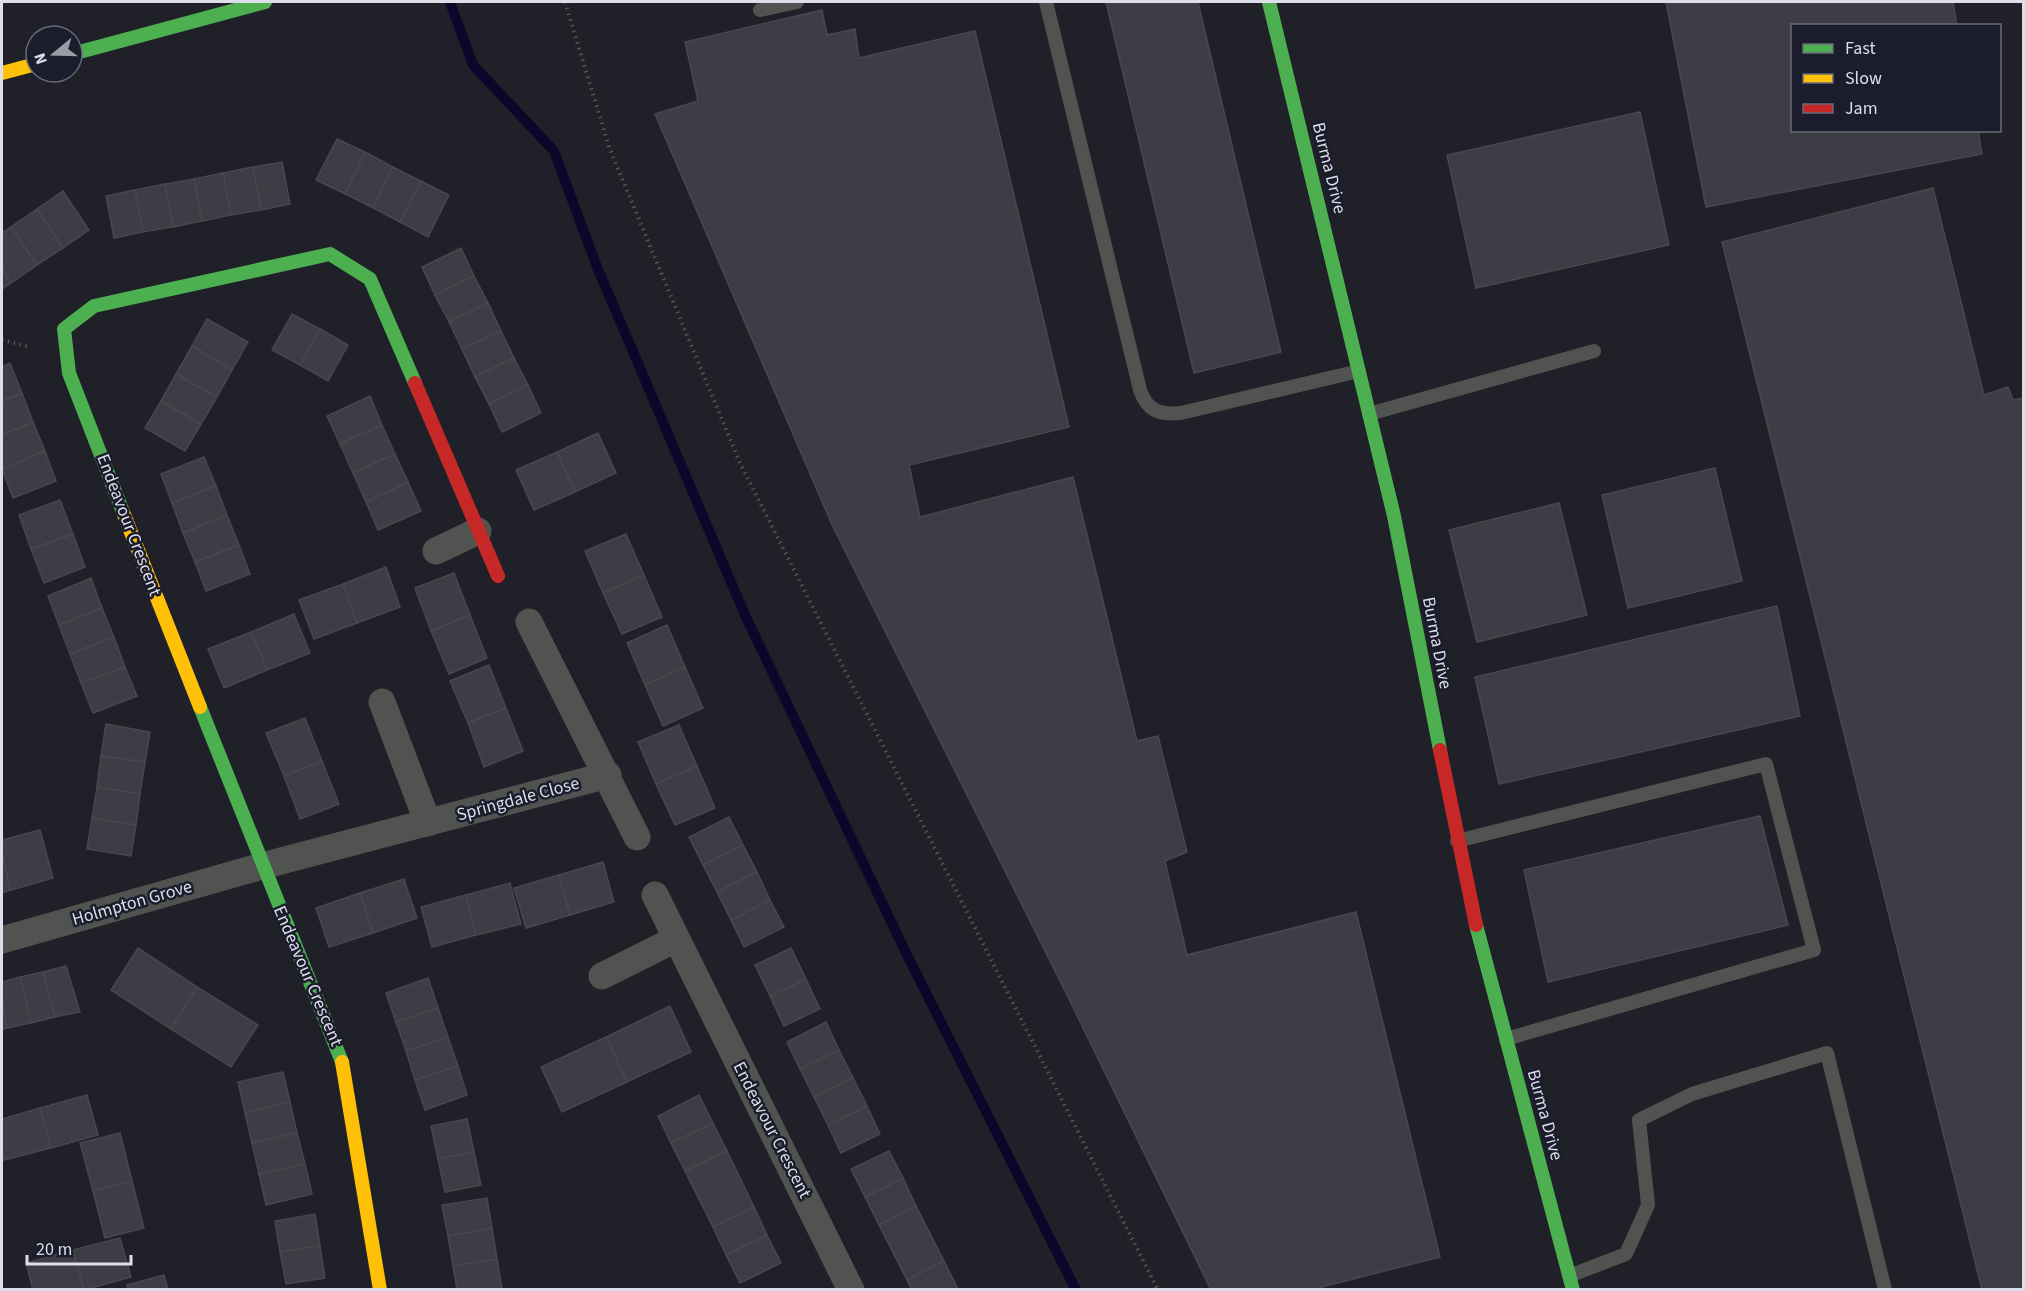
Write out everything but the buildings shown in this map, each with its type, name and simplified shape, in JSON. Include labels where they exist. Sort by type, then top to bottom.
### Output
[{"type":"street","points":[[84,51],[265,2]]},
{"type":"street","name":"Burma Drive","points":[[1269,2],[1394,516],[1470,903],[1571,1283]]},
{"type":"street","points":[[2,73],[24,67]]},
{"type":"street","name":"Endeavour Crescent","points":[[380,1290],[341,1056],[262,866],[69,373],[64,330],[94,306],[330,254],[370,279],[498,576]]},
{"type":"street","points":[[436,551],[478,531]]},
{"type":"street","name":"Springdale Close","points":[[528,622],[637,837]]},
{"type":"street","points":[[382,702],[428,822]]},
{"type":"street","name":"Springdale Close","points":[[262,866],[608,776]]},
{"type":"street","name":"Holmpton Grove","points":[[2,940],[262,866]]},
{"type":"street","name":"Endeavour Crescent","points":[[656,895],[851,1290]]},
{"type":"street","points":[[602,976],[676,939]]},
{"type":"lane","points":[[760,10],[797,2]]},
{"type":"lane","points":[[1046,2],[1140,390],[1147,405],[1161,413],[1181,413],[1359,371]]},
{"type":"lane","points":[[1369,414],[1594,351]]},
{"type":"lane","points":[[1457,841],[1766,764],[1814,950],[1506,1039]]},
{"type":"lane","points":[[1571,1283],[1626,1254],[1648,1205],[1639,1120],[1692,1094],[1827,1053],[1885,1290]]},
{"type":"path","points":[[565,2],[609,147],[740,463],[1158,1290]]},
{"type":"waterway","points":[[450,2],[473,65],[554,151],[597,267],[745,615],[907,955],[1076,1290]]},
{"type":"traffic: fast","points":[[84,51],[265,2]]},
{"type":"traffic: fast","points":[[1269,2],[1394,516],[1440,750]]},
{"type":"traffic: fast","points":[[123,512],[69,373],[64,329],[94,306],[330,254],[370,279],[415,383]]},
{"type":"traffic: fast","points":[[200,707],[342,1062]]},
{"type":"traffic: fast","points":[[1476,925],[1573,1290]]},
{"type":"traffic: slow","points":[[2,73],[24,67]]},
{"type":"traffic: slow","points":[[123,512],[200,707]]},
{"type":"traffic: slow","points":[[342,1062],[380,1290]]},
{"type":"traffic: jam","points":[[415,383],[498,576]]},
{"type":"traffic: jam","points":[[1440,750],[1476,925]]}]
